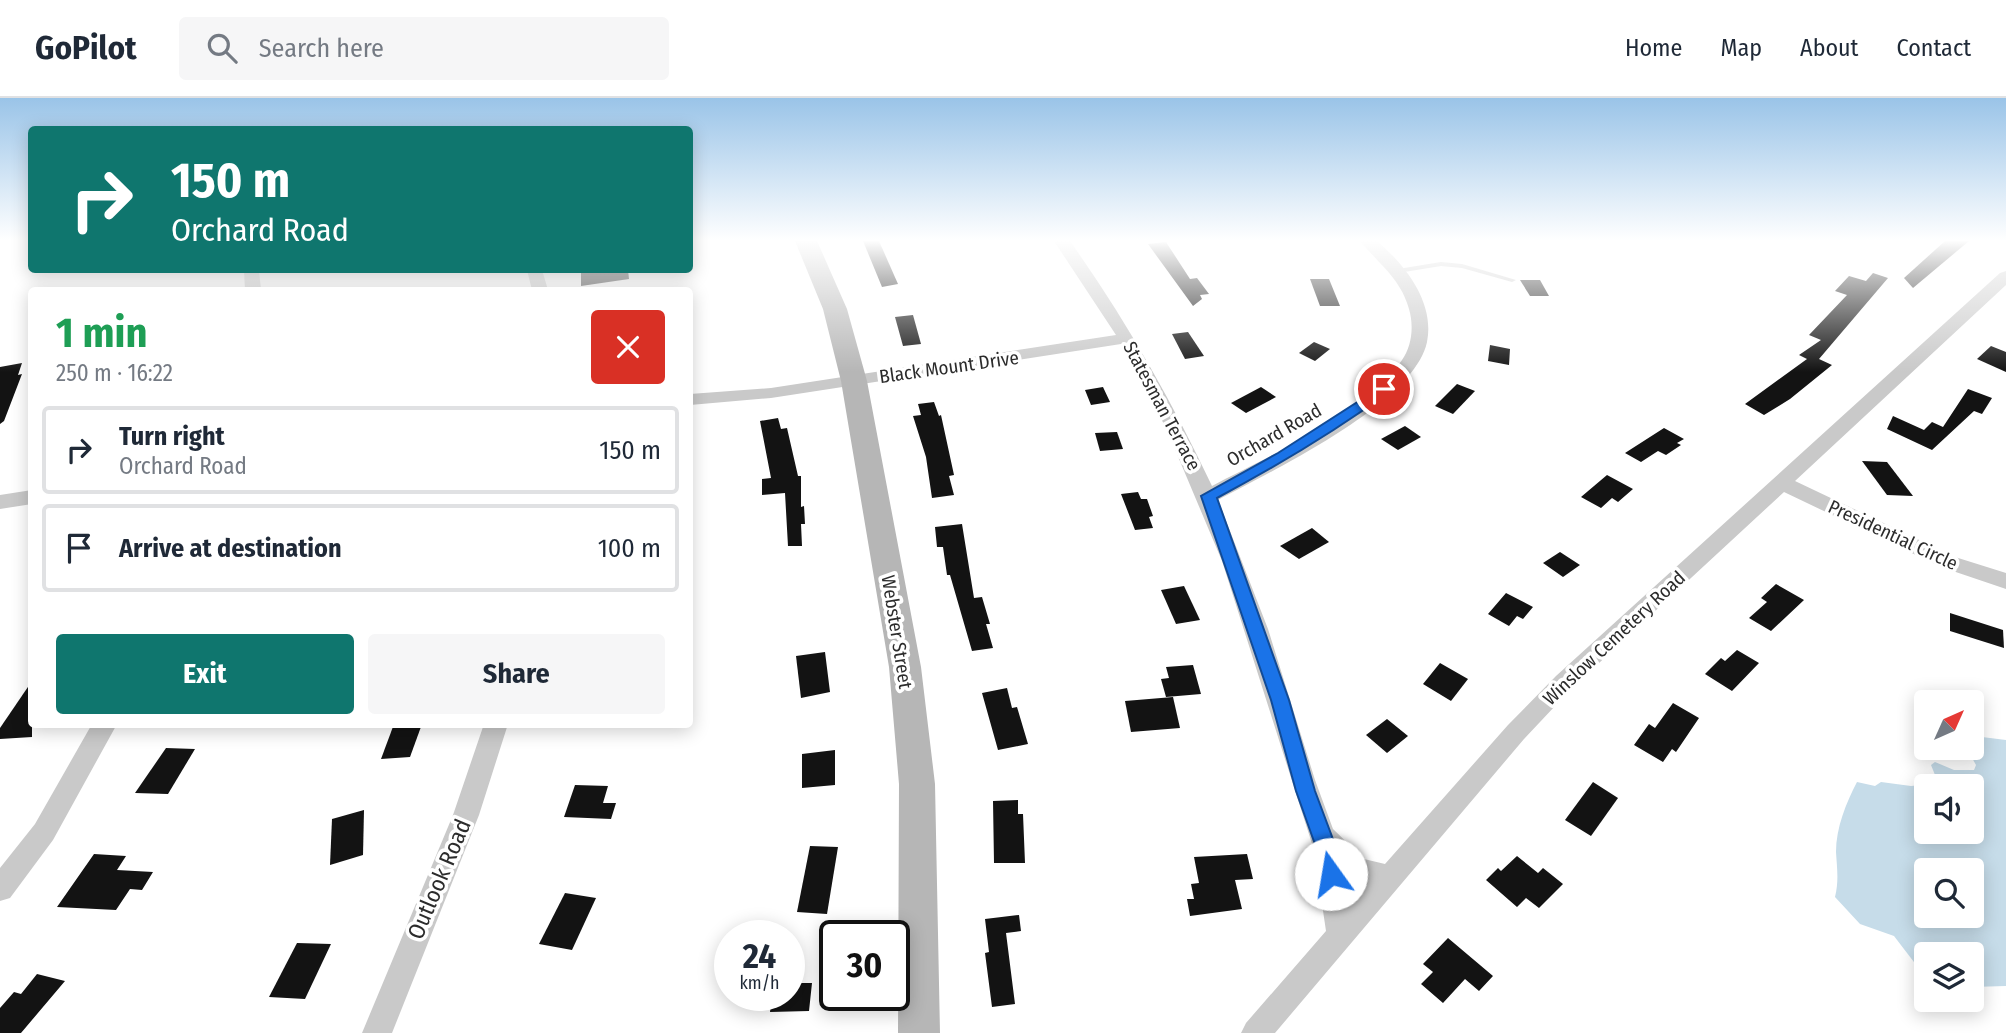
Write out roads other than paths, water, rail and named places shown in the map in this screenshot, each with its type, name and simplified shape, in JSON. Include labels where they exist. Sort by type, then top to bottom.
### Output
[{"type":"street","name":"Webster Street","points":[[825,285],[835,309],[854,381],[905,667],[916,771],[919,1033]]},
{"type":"street","name":"Statesman Terrace","points":[[1091,285],[1155,386],[1209,496],[1280,700],[1305,791],[1327,850],[1340,934]]},
{"type":"street","name":"Orchard Road","points":[[1209,496],[1338,423],[1397,378],[1412,359],[1420,326],[1413,293],[1407,285]]},
{"type":"street","name":"Winslow Cemetery Road","points":[[1256,1033],[1516,732],[1554,692],[1997,285]]},
{"type":"street","name":"Black Mount Drive","points":[[693,408],[771,393],[1126,338]]},
{"type":"street","name":"Black Mount Drive","points":[[693,400],[771,393]]},
{"type":"street","name":"Presidential Circle","points":[[1782,482],[1948,562],[2006,581]]},
{"type":"street","points":[[0,502],[28,498]]},
{"type":"street","points":[[0,514],[28,510]]},
{"type":"street","points":[[0,889],[44,832],[103,728]]},
{"type":"street","name":"Outlook Road","points":[[377,1033],[410,947],[473,799],[489,756],[495,728]]},
{"type":"street","name":"Statesman Terrace","points":[[1317,823],[1337,853],[1348,864],[1367,875],[1391,877]]},
{"type":"water","points":[[1984,737],[2006,740],[2006,986],[1984,987],[1984,942],[1914,942],[1914,962],[1894,936],[1860,924],[1835,897],[1838,834],[1857,782],[1875,786],[1881,782],[1914,786],[1914,844],[1984,844],[1984,774],[1935,774],[1931,765],[1935,762],[1954,770],[1974,770],[1976,765],[1973,760],[1984,760]]}]
